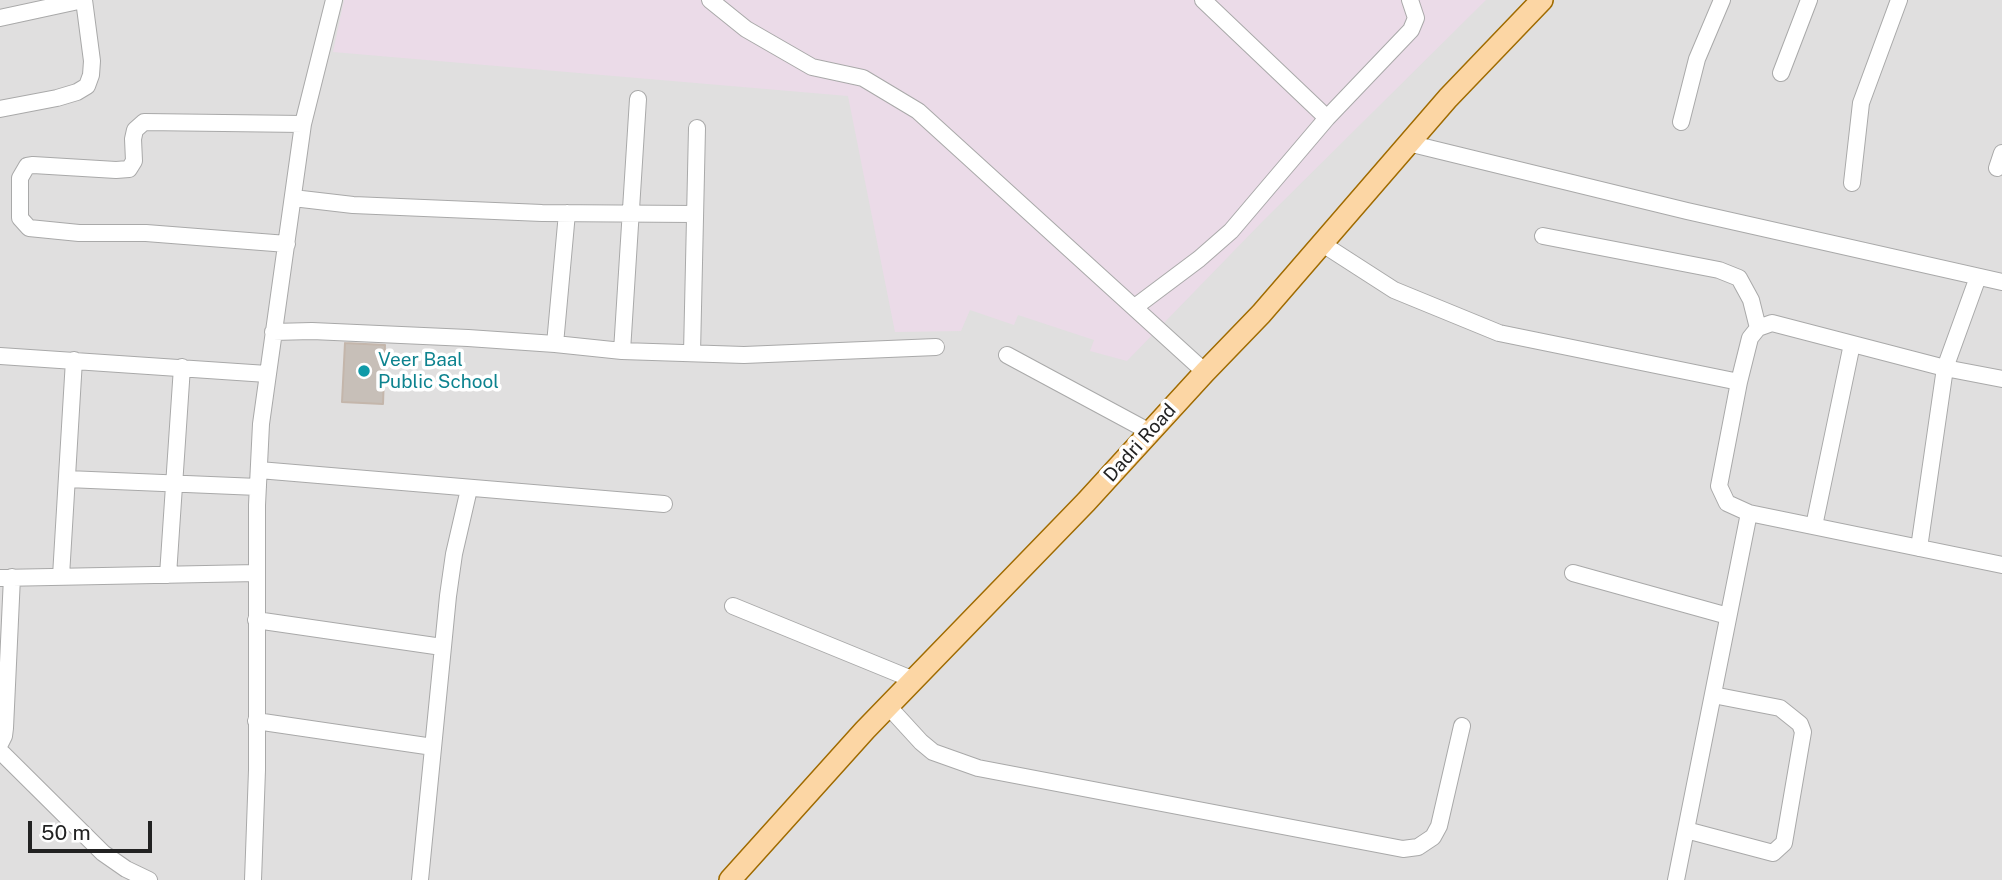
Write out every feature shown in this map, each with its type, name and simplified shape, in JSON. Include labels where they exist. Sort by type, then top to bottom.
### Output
[{"type":"main road","name":"Dadri Road","points":[[730,880],[888,706],[1086,502],[1261,314],[1448,98],[1542,0]]},
{"type":"street","points":[[0,18],[83,0],[92,61],[87,86],[77,92],[0,109]]},
{"type":"street","points":[[253,880],[261,424],[303,124],[334,0]]},
{"type":"street","points":[[710,0],[746,29],[812,67],[863,78],[918,111],[1205,372]]},
{"type":"street","points":[[1203,0],[1327,118]]},
{"type":"street","points":[[1135,307],[1231,231],[1327,118],[1411,30],[1416,18],[1410,0]]},
{"type":"street","points":[[1681,122],[1698,59],[1722,0]]},
{"type":"street","points":[[1781,73],[1809,0]]},
{"type":"street","points":[[1852,183],[1861,103],[1899,0]]},
{"type":"street","points":[[622,351],[638,99]]},
{"type":"street","points":[[287,244],[146,233],[79,233],[29,229],[20,218],[20,178],[27,166],[33,165],[129,169],[134,162],[135,130],[144,122],[303,124]]},
{"type":"street","points":[[692,353],[697,128]]},
{"type":"street","points":[[1409,143],[1687,211],[2002,282]]},
{"type":"street","points":[[293,198],[353,205],[567,213],[695,214]]},
{"type":"street","points":[[555,344],[567,213]]},
{"type":"street","points":[[1543,236],[1719,270],[1739,278],[1751,300],[1758,328]]},
{"type":"street","points":[[1321,243],[1394,290],[1499,333],[1739,382]]},
{"type":"street","points":[[1919,548],[1945,368],[1978,277]]},
{"type":"street","points":[[2002,379],[1945,368],[1772,323],[1758,328],[1750,338],[1739,382],[1719,486],[1727,503],[1749,513],[2002,565]]},
{"type":"street","points":[[273,332],[326,332],[555,344],[622,351],[744,355],[936,347]]},
{"type":"street","points":[[1814,526],[1852,344]]},
{"type":"street","points":[[1007,355],[1150,432]]},
{"type":"street","points":[[0,356],[267,374]]},
{"type":"street","points":[[61,576],[74,360]]},
{"type":"street","points":[[168,575],[182,367]]},
{"type":"street","points":[[67,479],[174,484],[259,479],[469,489],[664,505]]},
{"type":"street","points":[[420,880],[442,647],[454,554],[469,489]]},
{"type":"street","points":[[1676,880],[1749,513]]},
{"type":"street","points":[[0,744],[5,728],[6,577],[257,573]]},
{"type":"street","points":[[1573,573],[1728,616]]},
{"type":"street","points":[[733,606],[914,680]]},
{"type":"street","points":[[256,621],[442,647]]},
{"type":"street","points":[[1686,830],[1773,853],[1784,843],[1802,732],[1800,724],[1780,708],[1713,695]]},
{"type":"street","points":[[888,706],[920,743],[933,752],[978,768],[1403,849],[1418,847],[1433,837],[1439,826],[1462,726]]},
{"type":"street","points":[[256,722],[433,747]]},
{"type":"street","points":[[0,751],[103,853],[126,869],[149,880]]},
{"type":"shaded area","points":[[0,0],[2002,0],[2002,880],[0,880]]},
{"type":"shaded area","points":[[344,0],[1486,0],[1263,221],[1127,361],[1090,351],[1094,340],[1018,315],[1014,325],[970,310],[961,331],[895,332],[848,96],[333,52]]},
{"type":"building","name":"Veer Baal Public School","points":[[345,343],[385,345],[383,404],[342,402]]},
{"type":"place","name":"Veer Baal Public School","points":[[364,371]]}]
